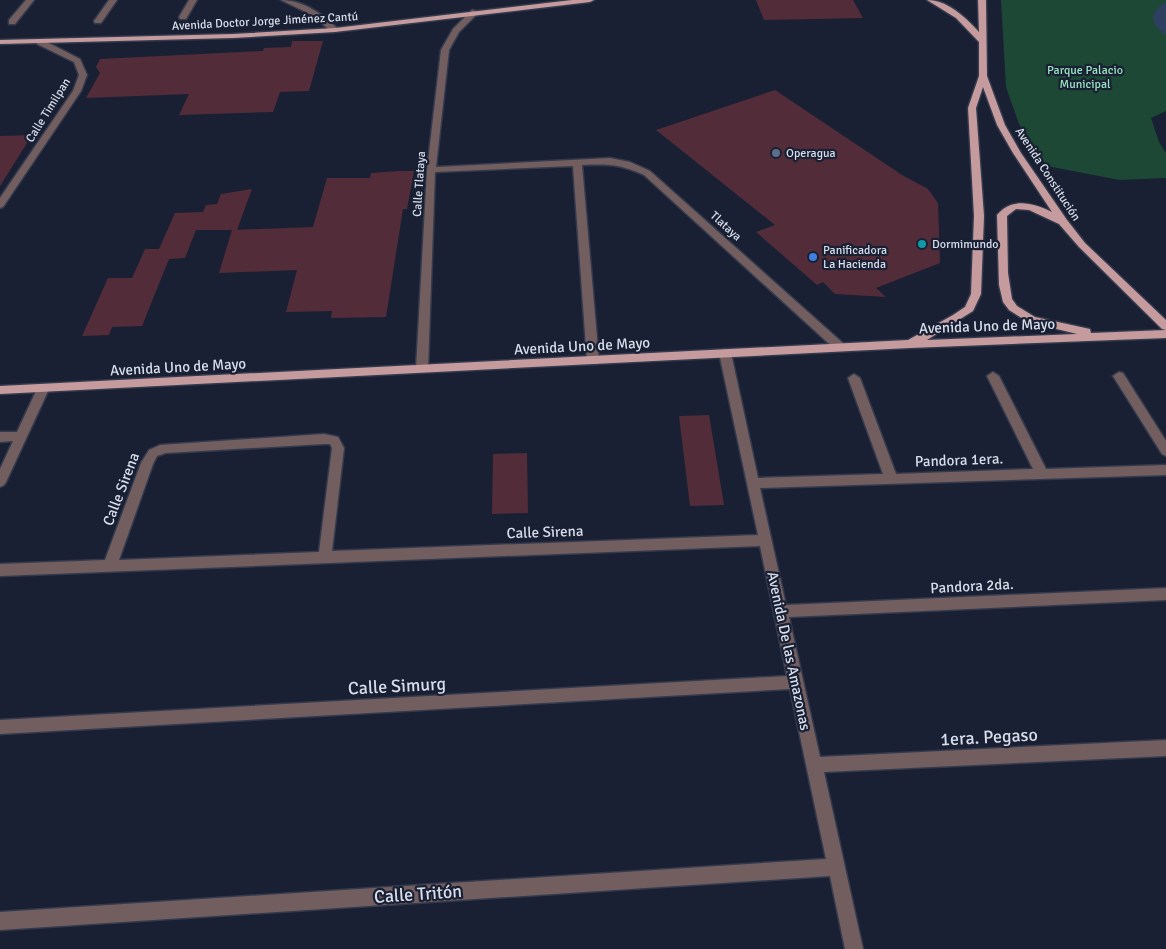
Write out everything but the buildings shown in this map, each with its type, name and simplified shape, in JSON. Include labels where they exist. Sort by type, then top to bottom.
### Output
[{"type":"main road","name":"Avenida Doctor Jorge Jiménez Cantú","points":[[0,42],[233,36],[335,30],[475,12],[590,0]]},
{"type":"main road","points":[[931,0],[953,11],[968,24],[981,40]]},
{"type":"main road","name":"Avenida Constitución","points":[[982,0],[981,40],[983,76],[1001,125],[1017,153],[1068,228],[1120,283],[1166,326]]},
{"type":"main road","points":[[910,344],[956,318],[969,308],[976,294],[979,216],[972,108],[983,76]]},
{"type":"main road","points":[[1068,228],[1048,214],[1031,208],[1015,207],[1004,212],[1002,215],[1004,295],[1013,308],[1032,319],[1104,336]]},
{"type":"main road","name":"Avenida Uno de Mayo","points":[[0,390],[910,344],[1166,334]]},
{"type":"street","points":[[12,22],[30,0]]},
{"type":"street","points":[[98,21],[113,0]]},
{"type":"street","points":[[183,17],[194,0]]},
{"type":"street","points":[[285,0],[315,13],[335,30]]},
{"type":"street","name":"Calle Tlataya","points":[[422,369],[431,170],[445,50],[456,31],[475,12]]},
{"type":"street","name":"Calle Timilpan","points":[[0,205],[77,91],[83,75],[77,61],[40,42]]},
{"type":"street","name":"Tlataya","points":[[431,170],[610,161],[627,164],[647,172],[841,348]]},
{"type":"street","points":[[577,162],[593,361]]},
{"type":"street","name":"Avenida De las Amazonas","points":[[724,353],[854,949]]},
{"type":"street","points":[[993,376],[1042,474]]},
{"type":"street","points":[[1119,376],[1166,451]]},
{"type":"street","points":[[854,378],[891,478]]},
{"type":"street","points":[[0,482],[43,389]]},
{"type":"street","points":[[0,436],[22,436]]},
{"type":"street","name":"Calle Sirena","points":[[110,566],[146,463],[153,453],[164,448],[324,439],[334,440],[338,448],[326,556]]},
{"type":"street","name":"Pandora 1era.","points":[[752,483],[1166,470]]},
{"type":"street","name":"Calle Sirena","points":[[0,570],[765,540]]},
{"type":"street","name":"Pandora 2da.","points":[[780,611],[1166,594]]},
{"type":"street","name":"Calle Simurg","points":[[0,726],[796,682]]},
{"type":"street","name":"1era. Pegaso","points":[[814,765],[1166,748]]},
{"type":"street","name":"Calle Tritón","points":[[0,921],[836,867]]},
{"type":"green space","name":"Parque Palacio Municipal","points":[[1001,0],[1166,0],[1166,111],[1151,118],[1159,142],[1166,153],[1166,178],[1119,180],[1047,166],[1019,124],[1006,87]]},
{"type":"water","points":[[1166,2],[1166,35],[1156,27],[1153,18],[1156,10]]},
{"type":"place","name":"Operagua","points":[[776,153]]},
{"type":"place","name":"Dormimundo","points":[[922,244]]},
{"type":"place","name":"Panificadora La Hacienda","points":[[813,257]]}]
